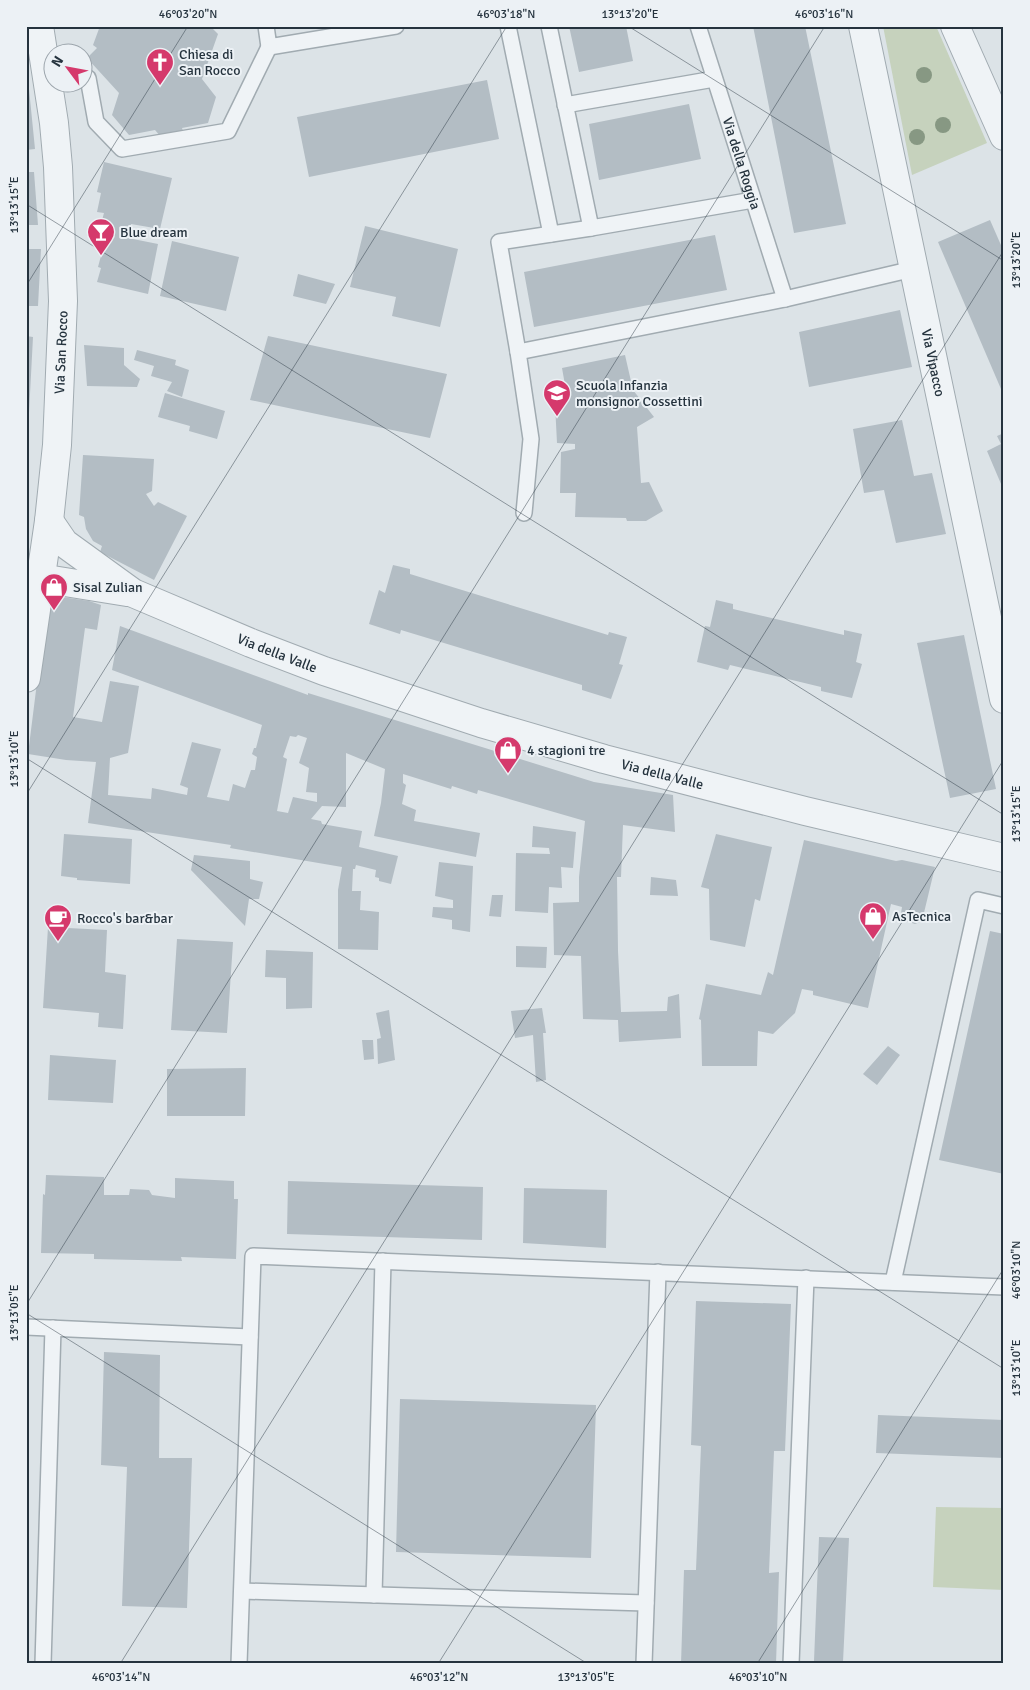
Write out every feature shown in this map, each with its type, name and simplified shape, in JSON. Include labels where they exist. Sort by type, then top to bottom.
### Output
[{"type":"street","name":"Via Vipacco","points":[[863,26],[1004,698]]},
{"type":"street","points":[[962,28],[1004,136]]},
{"type":"street","name":"Via San Rocco","points":[[26,678],[31,609],[40,578],[49,521],[57,445],[63,301],[58,167],[50,92]]},
{"type":"street","name":"Via della Valle","points":[[49,521],[64,543],[133,593],[250,644],[324,671],[482,723],[688,782],[1004,858]]},
{"type":"street","name":"Via della Valle","points":[[40,578],[133,593]]},
{"type":"lane","points":[[91,92],[96,122],[122,149],[228,130],[269,46],[266,26]]},
{"type":"lane","points":[[269,46],[396,26]]},
{"type":"lane","points":[[508,26],[551,234]]},
{"type":"lane","points":[[549,26],[591,228]]},
{"type":"lane","name":"Via della Roggia","points":[[698,26],[785,299]]},
{"type":"lane","points":[[565,105],[714,79]]},
{"type":"lane","points":[[524,513],[531,439],[499,242],[753,200]]},
{"type":"lane","points":[[518,352],[785,299],[913,269]]},
{"type":"lane","points":[[893,1282],[978,900],[1004,906]]},
{"type":"lane","points":[[239,1664],[253,1256],[1004,1287]]},
{"type":"lane","points":[[374,1595],[383,1261]]},
{"type":"lane","points":[[644,1664],[658,1272]]},
{"type":"lane","points":[[791,1664],[806,1278]]},
{"type":"lane","points":[[26,1327],[250,1337]]},
{"type":"lane","points":[[43,1664],[53,1328]]},
{"type":"lane","points":[[242,1591],[646,1602]]},
{"type":"green space","points":[[883,26],[936,26],[987,143],[912,175]]},
{"type":"green space","points":[[936,1507],[1004,1508],[1004,1590],[933,1587]]},
{"type":"building","name":"Chiesa di San Rocco","points":[[100,26],[210,26],[218,34],[202,79],[216,97],[208,123],[182,128],[183,131],[161,137],[155,130],[129,135],[112,115],[119,93],[92,63],[92,53],[97,48],[93,45]]},
{"type":"building","points":[[569,26],[626,26],[633,61],[579,72]]},
{"type":"building","points":[[753,26],[805,26],[846,224],[794,233]]},
{"type":"building","points":[[26,79],[28,79],[35,149],[26,150]]},
{"type":"building","points":[[487,80],[499,139],[309,177],[297,117]]},
{"type":"building","points":[[689,104],[701,159],[599,180],[589,124]]},
{"type":"building","points":[[104,162],[172,178],[160,229],[131,224],[128,238],[158,244],[148,294],[97,282],[101,268],[98,267],[102,252],[97,250],[101,236],[98,235],[104,213],[97,212],[101,193],[97,192]]},
{"type":"building","points":[[26,172],[34,172],[38,225],[26,225]]},
{"type":"building","points":[[990,220],[1004,252],[1004,396],[938,242]]},
{"type":"building","points":[[365,226],[458,249],[440,327],[392,316],[396,297],[350,287]]},
{"type":"building","points":[[715,235],[727,290],[534,327],[524,272]]},
{"type":"building","points":[[172,241],[239,257],[226,311],[160,296]]},
{"type":"building","points":[[26,249],[41,249],[38,306],[26,306]]},
{"type":"building","points":[[298,274],[335,284],[326,304],[293,296]]},
{"type":"building","points":[[900,310],[912,367],[809,387],[799,332]]},
{"type":"building","points":[[26,336],[33,337],[28,432],[26,432]]},
{"type":"building","points":[[268,336],[447,374],[430,438],[250,400]]},
{"type":"building","points":[[84,345],[124,348],[124,365],[140,379],[137,387],[87,386]]},
{"type":"building","points":[[137,350],[176,360],[175,365],[189,370],[182,397],[167,391],[172,382],[151,376],[154,366],[134,360]]},
{"type":"building","points":[[625,355],[633,390],[654,417],[637,427],[641,483],[649,482],[663,511],[646,521],[627,521],[626,518],[575,517],[576,493],[560,493],[561,452],[575,449],[575,444],[557,443],[555,404],[568,402],[562,368]]},
{"type":"building","points":[[165,393],[225,411],[217,439],[189,431],[190,426],[158,417]]},
{"type":"building","points":[[902,420],[914,476],[932,473],[946,534],[896,543],[884,490],[864,493],[853,429]]},
{"type":"building","points":[[1004,433],[1004,491],[987,451],[1001,444],[997,436]]},
{"type":"building","points":[[83,455],[154,459],[152,491],[146,494],[154,506],[158,502],[187,516],[154,580],[100,552],[102,546],[93,541],[86,529],[84,517],[79,515]]},
{"type":"building","points":[[393,565],[410,569],[410,574],[608,635],[609,632],[627,637],[619,664],[623,665],[611,699],[582,690],[582,685],[401,630],[400,634],[369,624],[379,590],[385,593]]},
{"type":"building","points":[[48,595],[89,601],[101,605],[97,630],[85,628],[73,717],[102,722],[110,681],[139,686],[128,753],[110,758],[108,795],[151,799],[152,788],[187,795],[188,788],[180,785],[192,742],[221,749],[207,797],[229,801],[233,784],[245,788],[251,770],[255,770],[257,757],[252,754],[254,748],[256,748],[262,725],[112,670],[120,626],[308,695],[308,693],[594,782],[673,795],[675,832],[623,825],[621,877],[617,877],[618,951],[621,1012],[667,1011],[668,997],[679,994],[681,1038],[619,1042],[618,1020],[583,1019],[581,956],[554,955],[553,903],[579,902],[579,877],[585,821],[478,790],[477,794],[452,786],[451,789],[403,774],[403,783],[406,785],[402,804],[416,810],[414,821],[480,833],[476,857],[374,836],[381,803],[385,769],[346,753],[346,807],[322,806],[311,819],[321,821],[322,824],[362,831],[359,847],[398,856],[391,884],[379,881],[379,878],[375,877],[376,870],[356,865],[355,869],[353,869],[352,891],[361,891],[360,910],[379,912],[378,950],[338,949],[338,890],[342,867],[230,848],[231,845],[88,823],[96,762],[66,760],[28,754]],"holes":[[[298,735],[307,738],[299,763],[309,768],[306,792],[317,793],[317,802],[293,797],[288,813],[277,811],[287,759],[283,757],[290,736],[296,737]]]},
{"type":"building","points":[[716,600],[733,604],[733,609],[844,635],[844,630],[862,634],[856,662],[862,664],[852,698],[821,691],[821,687],[730,665],[728,670],[697,662],[705,626],[710,627]]},
{"type":"building","points":[[964,635],[996,789],[950,798],[917,643]]},
{"type":"building","points":[[533,826],[576,832],[573,868],[561,867],[562,888],[549,887],[548,913],[515,911],[516,853],[550,854],[549,848],[532,847]]},
{"type":"building","points":[[64,834],[132,839],[130,884],[77,880],[77,878],[61,876]]},
{"type":"building","points":[[716,834],[772,847],[760,901],[755,899],[745,947],[710,940],[709,889],[701,887]]},
{"type":"building","points":[[804,840],[896,861],[902,860],[935,867],[922,921],[915,924],[900,919],[902,907],[891,904],[868,1008],[813,995],[813,991],[802,989],[795,1013],[773,1034],[758,1031],[757,1066],[702,1066],[701,1020],[699,1019],[706,984],[761,995],[768,972],[773,975]]},
{"type":"building","points":[[194,855],[250,861],[250,879],[263,882],[259,899],[249,899],[245,926],[191,870]]},
{"type":"building","points":[[439,862],[473,866],[470,932],[452,929],[452,920],[432,917],[433,907],[453,908],[453,900],[435,896]]},
{"type":"building","points":[[651,877],[676,880],[678,896],[650,895]]},
{"type":"building","points":[[492,895],[503,895],[501,917],[489,916]]},
{"type":"building","points":[[48,927],[107,930],[105,972],[126,975],[123,1029],[98,1027],[99,1013],[43,1008]]},
{"type":"building","points":[[990,931],[1004,934],[1004,1174],[939,1160]]},
{"type":"building","points":[[177,939],[233,942],[227,1033],[171,1030]]},
{"type":"building","points":[[516,946],[547,947],[546,968],[516,967]]},
{"type":"building","points":[[266,950],[313,952],[312,1008],[286,1009],[286,978],[265,977]]},
{"type":"building","points":[[542,1008],[546,1033],[543,1033],[546,1080],[536,1082],[533,1035],[515,1038],[511,1011]]},
{"type":"building","points":[[389,1010],[395,1060],[378,1064],[377,1039],[381,1038],[376,1013]]},
{"type":"building","points":[[362,1040],[373,1040],[374,1059],[364,1060]]},
{"type":"building","points":[[888,1046],[900,1055],[877,1085],[863,1074]]},
{"type":"building","points":[[50,1055],[116,1060],[113,1103],[48,1100]]},
{"type":"building","points":[[246,1068],[245,1116],[167,1116],[167,1069]]},
{"type":"building","points":[[46,1175],[104,1177],[104,1195],[129,1195],[130,1189],[149,1190],[152,1195],[175,1198],[175,1178],[234,1181],[234,1199],[238,1199],[236,1259],[181,1257],[182,1261],[94,1259],[94,1254],[41,1253],[43,1194],[45,1195]]},
{"type":"building","points":[[288,1181],[483,1187],[482,1240],[287,1234]]},
{"type":"building","points":[[524,1188],[607,1190],[606,1248],[523,1243]]},
{"type":"building","points":[[696,1301],[791,1304],[785,1451],[774,1451],[769,1573],[779,1572],[776,1664],[681,1664],[684,1570],[696,1570],[701,1446],[691,1445]]},
{"type":"building","points":[[104,1352],[160,1355],[159,1458],[192,1458],[187,1608],[122,1606],[127,1467],[101,1465]]},
{"type":"building","points":[[400,1399],[596,1405],[591,1558],[396,1552]]},
{"type":"building","points":[[878,1415],[1004,1420],[1004,1458],[876,1453]]},
{"type":"building","points":[[819,1537],[849,1538],[843,1662],[814,1661]]},
{"type":"place","name":"Chiesa di San Rocco","points":[[160,86]]},
{"type":"place","name":"Blue dream","points":[[101,256]]},
{"type":"place","name":"Scuola Infanzia monsignor Cossettini","points":[[557,417]]},
{"type":"place","name":"Sisal Zulian","points":[[54,611]]},
{"type":"place","name":"4 stagioni tre","points":[[508,774]]},
{"type":"place","name":"AsTecnica","points":[[873,940]]},
{"type":"place","name":"Rocco's bar&bar","points":[[58,942]]}]
